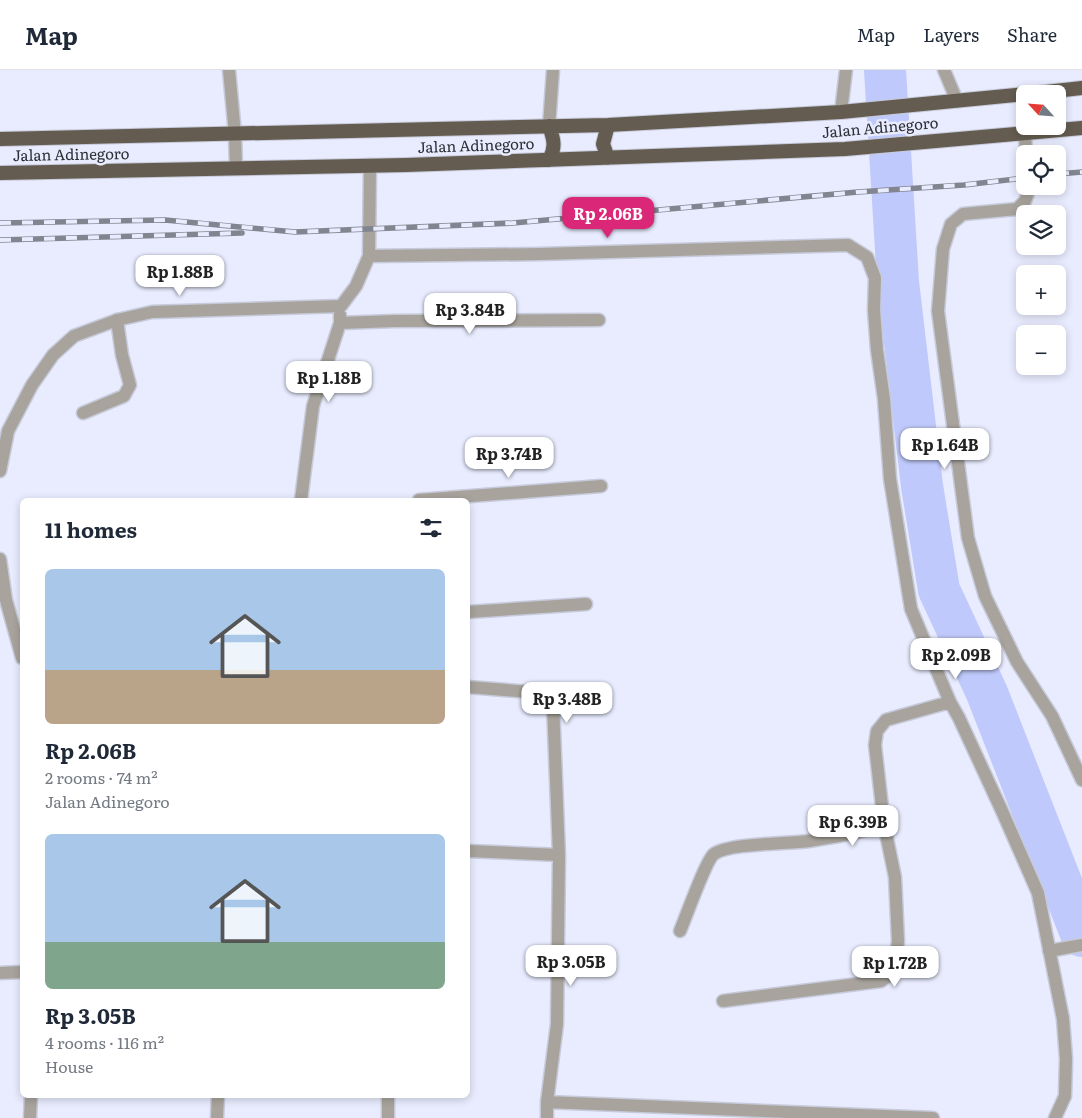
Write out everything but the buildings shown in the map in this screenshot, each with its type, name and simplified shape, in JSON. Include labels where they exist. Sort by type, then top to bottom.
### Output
[{"type":"highway","name":"Jalan Adinegoro","points":[[1066,90],[1082,88]]},
{"type":"highway","name":"Jalan Adinegoro","points":[[0,139],[608,125],[843,112],[1016,95]]},
{"type":"highway","points":[[608,125],[604,144],[608,158]]},
{"type":"highway","points":[[549,126],[554,139],[554,146],[549,160]]},
{"type":"highway","name":"Jalan Adinegoro","points":[[1066,129],[1082,128]]},
{"type":"highway","name":"Jalan Adinegoro","points":[[0,173],[608,158],[845,148],[1016,133]]},
{"type":"street","points":[[229,70],[236,167]]},
{"type":"street","points":[[549,126],[553,70]]},
{"type":"street","points":[[843,112],[846,70]]},
{"type":"street","points":[[944,70],[951,101]]},
{"type":"street","points":[[301,498],[313,406],[340,323],[341,306],[356,286],[369,256],[370,165]]},
{"type":"street","points":[[1027,195],[1025,201],[1017,209],[963,214],[951,224],[943,249],[938,312],[968,538],[985,596],[1017,662],[1052,716],[1082,780]]},
{"type":"street","points":[[369,256],[541,254],[848,245],[868,257],[875,278],[874,310],[877,350],[884,398],[890,479],[911,609],[950,702],[1002,811],[1038,893],[1054,951],[1066,1059],[1065,1096],[1055,1118]]},
{"type":"street","points":[[0,472],[4,431],[53,355],[74,336],[117,320],[152,312],[341,306]]},
{"type":"street","points":[[83,413],[124,396],[130,385],[122,355],[117,320]]},
{"type":"street","points":[[340,323],[599,320]]},
{"type":"street","points":[[445,498],[601,486]]},
{"type":"street","points":[[0,558],[6,600],[20,651]]},
{"type":"street","points":[[470,612],[586,604]]},
{"type":"street","points":[[470,687],[530,692],[543,695],[553,704],[559,855],[557,1024],[547,1102],[547,1118]]},
{"type":"street","points":[[723,1001],[881,981],[890,975],[894,968],[898,941],[895,876],[884,824],[875,745],[878,731],[886,720],[950,702]]},
{"type":"street","points":[[680,931],[704,870],[714,854],[730,847],[808,841],[841,836],[884,824]]},
{"type":"street","points":[[470,851],[559,855]]},
{"type":"street","points":[[1054,951],[1082,945]]},
{"type":"street","points":[[0,973],[20,972]]},
{"type":"street","points":[[30,1118],[31,1098]]},
{"type":"street","points":[[217,1118],[218,1098]]},
{"type":"street","points":[[388,1098],[388,1118]]},
{"type":"street","points":[[547,1102],[934,1118]]},
{"type":"waterway","points":[[885,70],[898,282],[922,486],[939,590],[987,693],[1082,936]]},
{"type":"railway","points":[[1066,173],[1082,172]]},
{"type":"railway","points":[[0,223],[165,220],[295,232],[513,223],[1016,179]]},
{"type":"railway","points":[[0,240],[242,233]]}]
